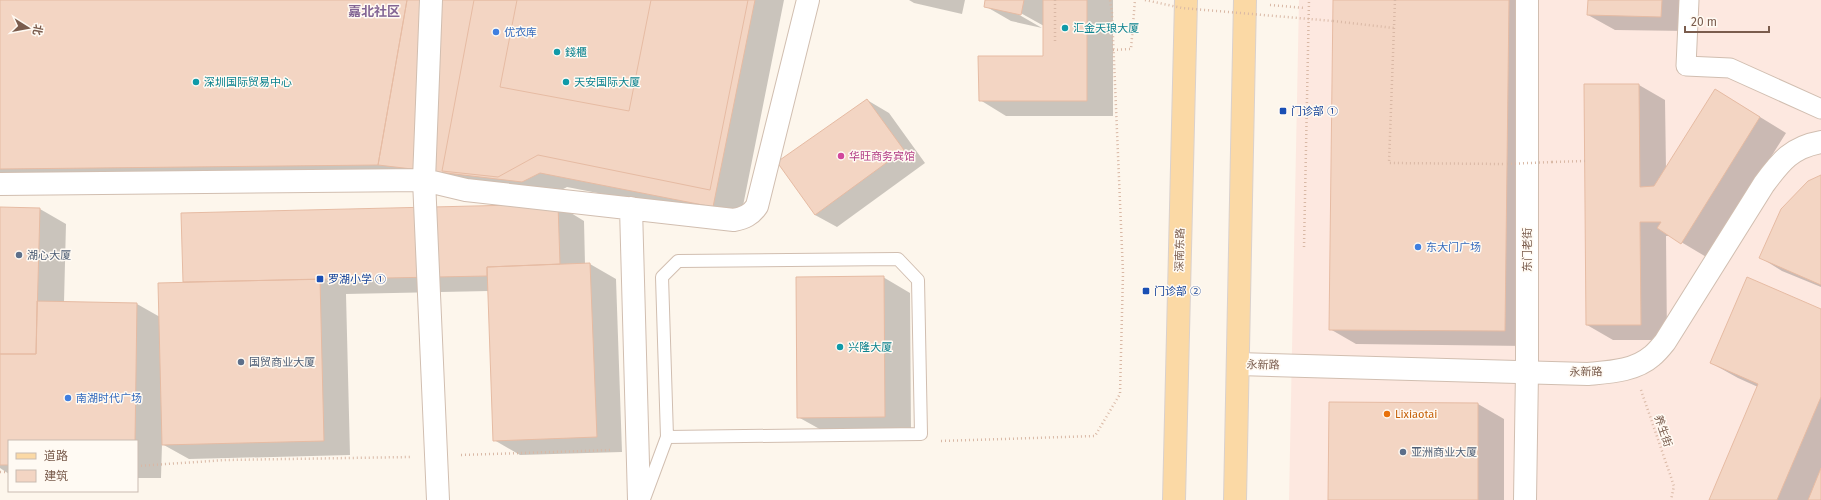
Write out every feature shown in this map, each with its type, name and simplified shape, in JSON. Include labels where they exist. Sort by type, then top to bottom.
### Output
[{"type":"main road","name":"深南东路","points":[[1174,500],[1186,0]]},
{"type":"main road","points":[[1235,500],[1245,0]]},
{"type":"street","points":[[431,0],[424,180],[438,500]]},
{"type":"street","points":[[0,184],[424,180],[466,190],[734,220],[743,218],[752,213],[757,206],[808,0]]},
{"type":"street","name":"东门老街","points":[[1525,500],[1527,372],[1527,0]]},
{"type":"street","points":[[1689,0],[1686,66],[1730,68],[1821,109]]},
{"type":"street","name":"永新路","points":[[1238,364],[1588,374],[1611,372],[1633,367],[1651,357],[1665,342],[1764,184],[1778,165],[1790,154],[1809,144],[1821,142]]},
{"type":"street","points":[[631,208],[639,500]]},
{"type":"lane","points":[[644,500],[667,437],[662,277],[678,261],[898,259],[918,280],[921,434],[667,437]]},
{"type":"path","points":[[1055,0],[1055,41]]},
{"type":"path","points":[[933,441],[1095,436],[1120,394],[1122,272],[1110,0]]},
{"type":"path","points":[[1113,50],[1131,49],[1135,0]]},
{"type":"path","points":[[1145,0],[1182,8],[1333,21],[1394,28]]},
{"type":"path","points":[[1304,247],[1309,0]]},
{"type":"path","points":[[1395,0],[1389,163],[1507,164],[1585,161]]},
{"type":"path","name":"养生街","points":[[1633,367],[1674,486],[1671,500]]},
{"type":"path","points":[[138,466],[226,460],[436,456],[638,449]]},
{"type":"shaded area","points":[[1299,0],[1821,0],[1821,500],[1289,500]]},
{"type":"building","name":"深圳国际贸易中心","points":[[0,0],[407,0],[378,165],[0,169]]},
{"type":"building","name":"天安国际大厦","points":[[407,0],[755,0],[713,207],[540,173],[522,182],[378,165]]},
{"type":"building","points":[[474,0],[517,0],[500,87],[629,111],[651,0],[748,0],[710,190],[538,155],[498,177],[442,171]]},
{"type":"building","points":[[985,0],[1024,0],[1021,15],[984,7]]},
{"type":"building","name":"汇金天琅大厦","points":[[1043,0],[1087,0],[1087,101],[979,101],[978,56],[1043,56]]},
{"type":"building","name":"东大门广场","points":[[1333,0],[1509,0],[1505,331],[1329,330]]},
{"type":"building","points":[[1588,0],[1662,0],[1661,17],[1587,15]]},
{"type":"building","points":[[1584,84],[1639,84],[1640,187],[1654,186],[1715,89],[1760,117],[1681,244],[1657,228],[1661,222],[1640,222],[1641,325],[1586,325]]},
{"type":"building","name":"华旺商务宾馆","points":[[867,99],[904,150],[815,215],[777,162]]},
{"type":"building","points":[[1821,175],[1821,285],[1759,258],[1781,209],[1808,181]]},
{"type":"building","points":[[558,204],[560,264],[487,267],[487,276],[183,282],[181,213]]},
{"type":"building","name":"湖心大厦","points":[[0,207],[40,208],[36,354],[0,354]]},
{"type":"building","points":[[590,263],[597,437],[493,441],[487,267]]},
{"type":"building","name":"兴隆大厦","points":[[884,276],[885,417],[797,418],[796,277]]},
{"type":"building","points":[[1747,277],[1821,309],[1821,397],[1777,500],[1709,500],[1758,384],[1710,363]]},
{"type":"building","name":"国贸商业大厦","points":[[320,279],[324,441],[162,445],[158,283]]},
{"type":"building","name":"南湖时代广场","points":[[37,301],[137,303],[135,440],[8,440],[8,465],[0,465],[0,354],[36,354]]},
{"type":"building","name":"亚洲商业大厦","points":[[1329,402],[1478,403],[1478,500],[1328,500]]},
{"type":"building","points":[[1821,468],[1821,500],[1808,500]]},
{"type":"place","name":"汇金天琅大厦","points":[[1065,28]]},
{"type":"place","name":"优衣库","points":[[496,32]]},
{"type":"place","name":"錢櫃","points":[[557,52]]},
{"type":"place","name":"深圳国际贸易中心","points":[[196,82]]},
{"type":"place","name":"天安国际大厦","points":[[566,82]]},
{"type":"place","name":"门诊部 ①","points":[[1283,111]]},
{"type":"place","name":"华旺商务宾馆","points":[[841,156]]},
{"type":"place","name":"东大门广场","points":[[1418,247]]},
{"type":"place","name":"湖心大厦","points":[[19,255]]},
{"type":"place","name":"罗湖小学 ①","points":[[320,279]]},
{"type":"place","name":"门诊部 ②","points":[[1146,291]]},
{"type":"place","name":"兴隆大厦","points":[[840,347]]},
{"type":"place","name":"国贸商业大厦","points":[[241,362]]},
{"type":"place","name":"南湖时代广场","points":[[68,398]]},
{"type":"place","name":"Lixiaotai","points":[[1387,414]]},
{"type":"place","name":"亚洲商业大厦","points":[[1403,452]]},
{"type":"district","name":"嘉北社区","points":[[374,11]]}]
